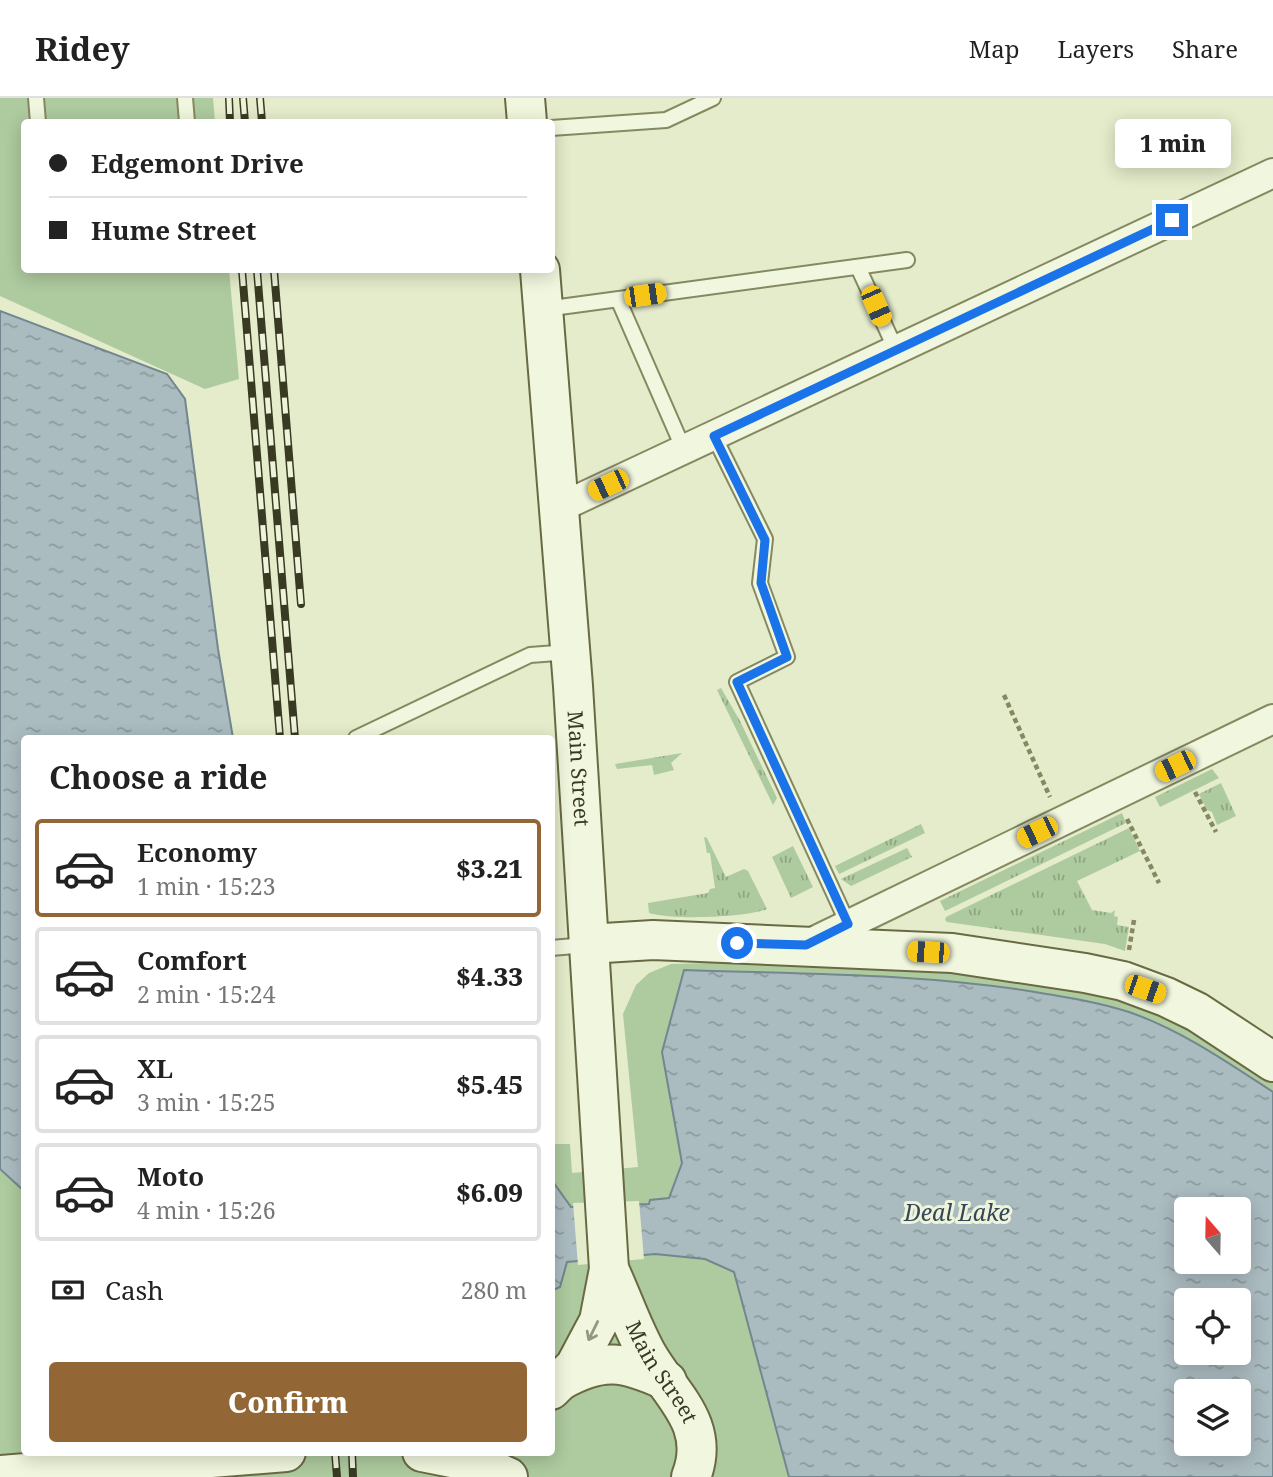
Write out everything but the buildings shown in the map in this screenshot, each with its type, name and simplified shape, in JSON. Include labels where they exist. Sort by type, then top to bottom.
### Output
[{"type":"street","points":[[525,98],[527,119]]},
{"type":"street","points":[[559,508],[1273,173]]},
{"type":"street","name":"Main Street","points":[[540,273],[570,652],[570,946],[605,1203],[609,1269],[598,1321],[575,1366],[555,1385]]},
{"type":"street","points":[[806,945],[1273,719]]},
{"type":"street","points":[[570,946],[653,940],[806,945],[966,955],[1123,981],[1167,997],[1197,1012],[1273,1062]]},
{"type":"street","name":"Main Street","points":[[609,1269],[643,1345],[682,1403],[694,1429],[696,1454],[691,1477]]},
{"type":"street","points":[[555,1385],[585,1368],[608,1363],[633,1366],[667,1381]]},
{"type":"street","points":[[0,1475],[236,1456]]},
{"type":"street","points":[[442,1456],[477,1463],[508,1477]]},
{"type":"street","points":[[527,1456],[532,1477]]},
{"type":"lane","points":[[36,98],[38,119]]},
{"type":"lane","points":[[185,98],[187,119]]},
{"type":"lane","points":[[555,128],[666,120],[713,98]]},
{"type":"lane","points":[[544,309],[907,260]]},
{"type":"lane","points":[[858,267],[896,350]]},
{"type":"lane","points":[[618,299],[684,450]]},
{"type":"lane","points":[[714,436],[765,540],[761,583],[787,657],[737,682],[848,924]]},
{"type":"lane","points":[[362,735],[530,655],[570,652]]},
{"type":"path","points":[[1004,695],[1060,820]]},
{"type":"path","points":[[1195,792],[1216,832]]},
{"type":"path","points":[[1133,831],[1159,883]]},
{"type":"path","points":[[1130,944],[1134,920]]},
{"type":"green space","points":[[0,98],[213,98],[215,119],[21,119],[21,273],[229,273],[239,379],[205,389],[0,296]]},
{"type":"green space","points":[[721,688],[777,798],[773,805],[717,690]]},
{"type":"green space","points":[[682,753],[671,763],[674,770],[654,775],[652,765],[617,769],[615,764]]},
{"type":"green space","points":[[1212,769],[1219,778],[1160,807],[1155,797]]},
{"type":"green space","points":[[1221,783],[1236,816],[1217,825],[1212,812],[1207,810],[1199,794]]},
{"type":"green space","points":[[1122,813],[1126,823],[945,911],[940,901]]},
{"type":"green space","points":[[921,824],[925,833],[839,874],[835,866]]},
{"type":"green space","points":[[1129,828],[1140,851],[1077,881],[1092,910],[1111,913],[1115,910],[1117,925],[1129,927],[1125,951],[1105,944],[945,920],[946,917]]},
{"type":"green space","points":[[704,837],[707,838],[726,877],[744,869],[748,871],[767,909],[708,917],[674,917],[649,913],[648,903],[708,893],[715,888],[710,853],[707,853]]},
{"type":"green space","points":[[793,846],[813,887],[791,898],[772,857]]},
{"type":"green space","points":[[907,848],[912,857],[851,886],[841,879]]},
{"type":"green space","name":"Deal Lake","points":[[712,963],[936,971],[1039,981],[1129,999],[1191,1027],[1273,1079],[1273,1477],[0,1477],[0,1169],[21,1188],[21,1456],[555,1456],[555,1144],[570,1144],[572,1173],[638,1167],[623,1014],[636,985],[649,973],[671,964]]},
{"type":"water","points":[[0,311],[167,374],[185,399],[218,649],[232,735],[21,735],[21,1188],[0,1169]]},
{"type":"water","name":"Deal Lake","points":[[684,970],[948,981],[1094,1003],[1148,1019],[1221,1058],[1273,1092],[1273,1477],[789,1477],[734,1272],[705,1259],[655,1254],[567,1262],[560,1287],[555,1289],[555,1185],[571,1207],[649,1204],[650,1200],[669,1198],[682,1163],[662,1052]]},
{"type":"pier","points":[[639,1201],[644,1259],[578,1265],[573,1203]]},
{"type":"railway","points":[[229,98],[230,119]]},
{"type":"railway","points":[[243,98],[245,119]]},
{"type":"railway","points":[[260,98],[262,119]]},
{"type":"railway","points":[[242,273],[280,735]]},
{"type":"railway","points":[[257,273],[295,735]]},
{"type":"railway","points":[[274,273],[301,604]]},
{"type":"railway","points":[[335,1456],[337,1477]]},
{"type":"railway","points":[[352,1456],[353,1477]]},
{"type":"route","points":[[737,943],[806,945],[848,924],[737,682],[787,657],[761,583],[765,540],[714,436],[1172,220]]}]
